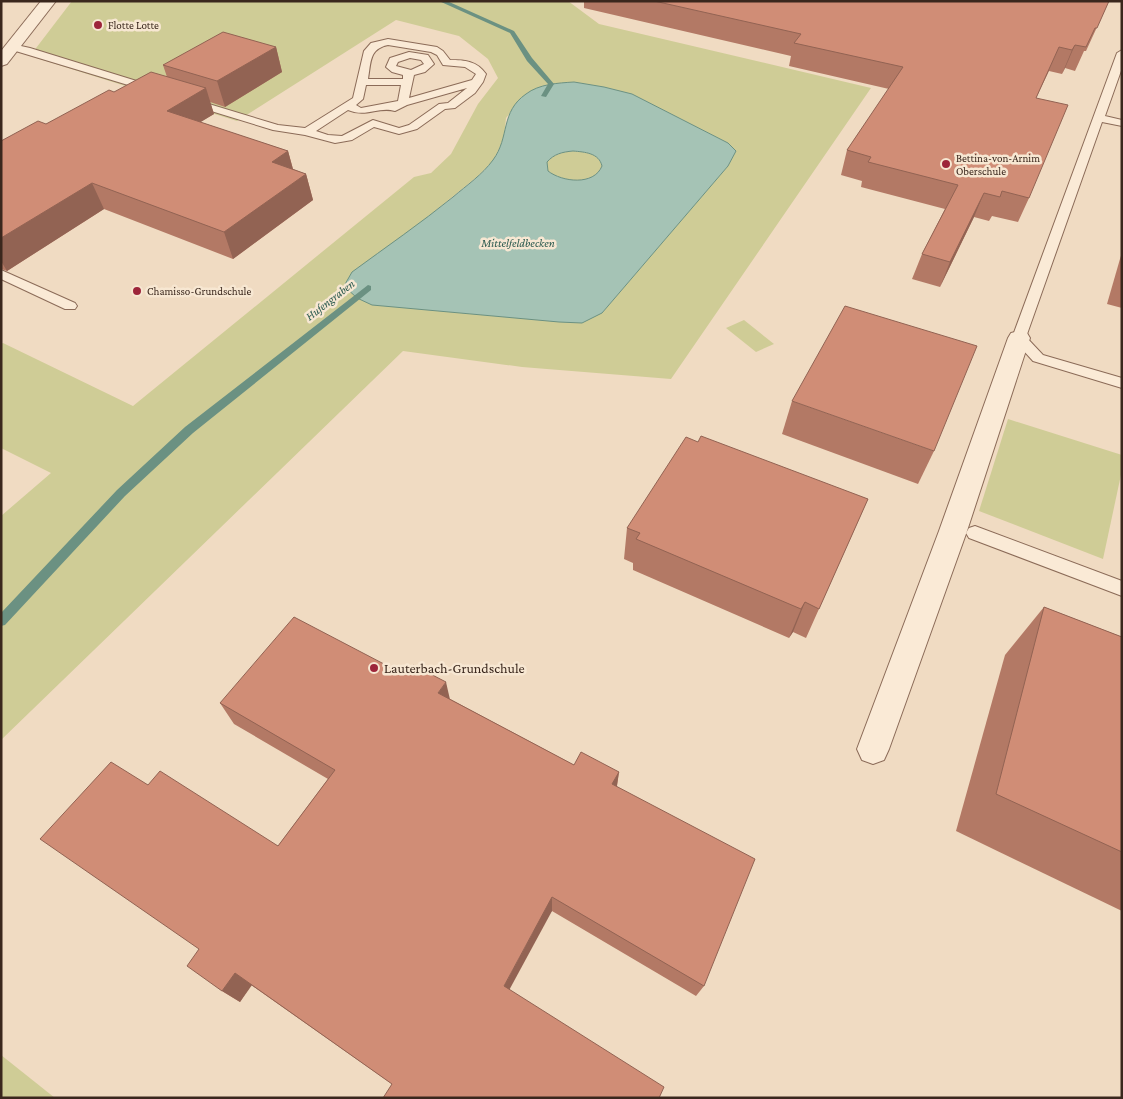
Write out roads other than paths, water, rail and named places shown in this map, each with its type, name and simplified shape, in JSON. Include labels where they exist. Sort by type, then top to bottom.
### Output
[{"type":"street","points":[[1,61],[49,1]]},
{"type":"street","points":[[873,749],[953,531],[1019,338]]},
{"type":"lane","points":[[408,77],[391,67],[378,65],[369,51],[374,45],[388,42],[415,51],[427,59],[429,64]]},
{"type":"lane","points":[[12,47],[162,92]]},
{"type":"lane","points":[[307,132],[358,98],[362,82],[378,65],[415,51],[434,49],[445,58],[447,63]]},
{"type":"lane","points":[[1122,53],[1019,338],[1038,358],[1122,383]]},
{"type":"lane","points":[[344,109],[377,120],[405,124],[413,122],[434,107],[451,106],[471,91],[481,74],[479,69],[467,64],[429,64],[424,69],[408,77],[362,82]]},
{"type":"lane","points":[[180,98],[277,128],[307,132],[334,141],[351,139],[403,103],[408,77]]},
{"type":"lane","points":[[344,109],[360,110],[403,103],[478,82]]},
{"type":"lane","points":[[360,110],[377,120]]},
{"type":"lane","points":[[1097,118],[1122,124]]},
{"type":"lane","points":[[1,274],[70,306]]},
{"type":"lane","points":[[975,533],[1122,589]]},
{"type":"water","name":"Mittelfeldbecken","points":[[574,82],[632,94],[728,143],[736,151],[728,166],[602,313],[582,323],[372,305],[357,298],[344,286],[352,272],[441,207],[484,170],[493,160],[502,143],[512,109],[518,101],[537,88]],"holes":[[[573,151],[595,156],[602,166],[592,177],[577,180],[561,178],[548,171],[547,162],[552,157]]]},
{"type":"waterway","name":"Hufengraben","points":[[442,1],[512,32],[519,40],[527,56],[551,84],[544,96]]},
{"type":"waterway","name":"Hufengraben","points":[[1,621],[121,493],[189,430],[368,288]]},
{"type":"place","name":"Flotte Lotte","points":[[98,25]]},
{"type":"place","name":"Bettina-von-Arnim Oberschule","points":[[946,164]]},
{"type":"place","name":"Chamisso-Grundschule","points":[[137,291]]},
{"type":"place","name":"Lauterbach-Grundschule","points":[[374,668]]}]
